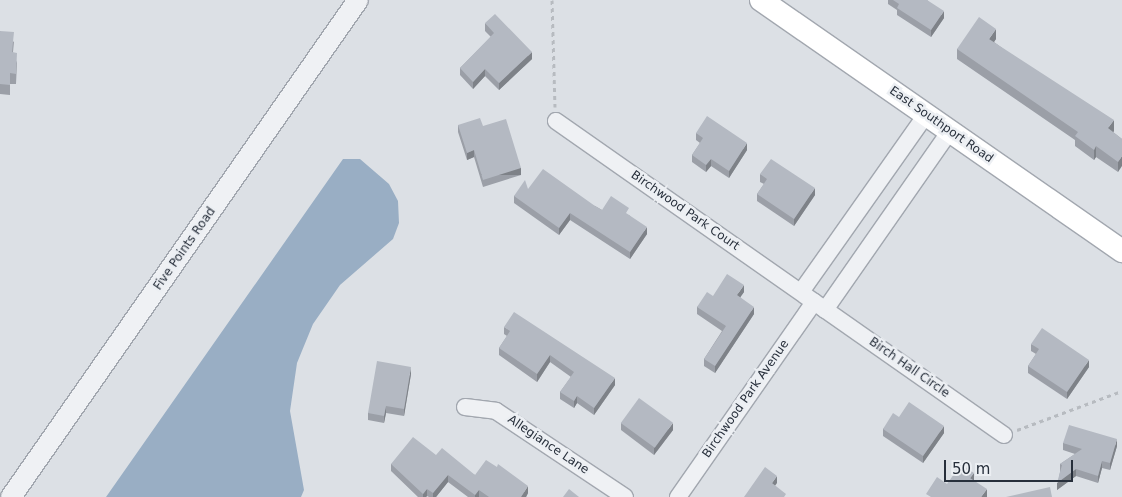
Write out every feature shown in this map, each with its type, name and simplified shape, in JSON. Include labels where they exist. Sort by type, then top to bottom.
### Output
[{"type":"main road","name":"East Southport Road","points":[[761,0],[1122,251]]},
{"type":"street","name":"Five Points Road","points":[[11,497],[358,0]]},
{"type":"street","name":"Birchwood Park Avenue","points":[[678,497],[813,301],[926,115]]},
{"type":"street","name":"Birchwood Park Court","points":[[556,121],[813,301]]},
{"type":"street","name":"Birchwood Park Avenue","points":[[813,301],[950,131]]},
{"type":"street","name":"Birch Hall Circle","points":[[813,301],[1004,434]]},
{"type":"street","name":"Allegiance Lane","points":[[465,407],[496,411],[625,497]]},
{"type":"path","points":[[552,0],[556,121]]},
{"type":"path","points":[[1004,434],[1122,391]]},
{"type":"water","points":[[343,159],[360,159],[389,184],[398,201],[399,223],[393,239],[340,285],[313,324],[297,363],[290,411],[304,490],[301,497],[106,497]]},
{"type":"building","points":[[893,0],[927,0],[944,11],[931,30],[897,8],[899,4]]},
{"type":"building","points":[[495,14],[532,52],[499,83],[485,69],[473,82],[460,68],[494,33],[485,23]]},
{"type":"building","points":[[979,17],[996,29],[989,39],[1114,120],[1108,128],[1122,139],[1122,156],[1118,162],[1096,146],[1094,150],[1075,136],[1078,132],[957,49]]},
{"type":"building","points":[[0,31],[14,32],[12,52],[17,53],[16,74],[10,73],[10,85],[0,84]]},
{"type":"building","points":[[707,116],[747,143],[729,171],[711,159],[706,165],[692,155],[703,138],[696,133]]},
{"type":"building","points":[[480,118],[483,126],[506,119],[521,168],[483,180],[474,150],[467,153],[458,125]]},
{"type":"building","points":[[771,159],[815,188],[794,219],[757,194],[767,179],[760,174]]},
{"type":"building","points":[[543,169],[602,210],[611,196],[629,208],[626,213],[647,227],[630,252],[570,213],[559,228],[514,196],[525,180],[528,189]]},
{"type":"building","points":[[727,274],[744,285],[737,295],[754,307],[715,366],[704,359],[726,326],[697,307],[707,292],[713,296]]},
{"type":"building","points":[[514,312],[615,378],[594,408],[577,396],[574,401],[560,392],[574,372],[550,355],[537,374],[499,348],[510,331],[504,327]]},
{"type":"building","points":[[1042,328],[1089,360],[1067,392],[1028,366],[1039,349],[1031,344]]},
{"type":"building","points":[[377,361],[411,367],[404,409],[386,406],[384,416],[368,413]]},
{"type":"building","points":[[639,398],[673,423],[655,448],[621,423]]},
{"type":"building","points":[[909,402],[944,426],[923,456],[883,429],[893,413],[899,417]]},
{"type":"building","points":[[1069,425],[1117,439],[1110,463],[1102,461],[1098,476],[1076,469],[1057,483],[1062,465],[1060,464],[1082,449],[1063,443]]},
{"type":"building","points":[[413,437],[436,455],[442,448],[475,475],[486,460],[497,467],[498,464],[528,486],[521,497],[489,497],[479,490],[475,495],[448,475],[433,493],[427,489],[423,494],[391,464]]},
{"type":"building","points":[[961,464],[974,473],[970,478],[987,489],[981,497],[931,497],[926,494],[937,477],[947,484]]},
{"type":"building","points":[[765,467],[777,476],[772,483],[786,494],[784,497],[744,497]]},
{"type":"building","points":[[1050,487],[1052,497],[1006,497]]},
{"type":"building","points":[[569,489],[579,497],[563,497]]}]
